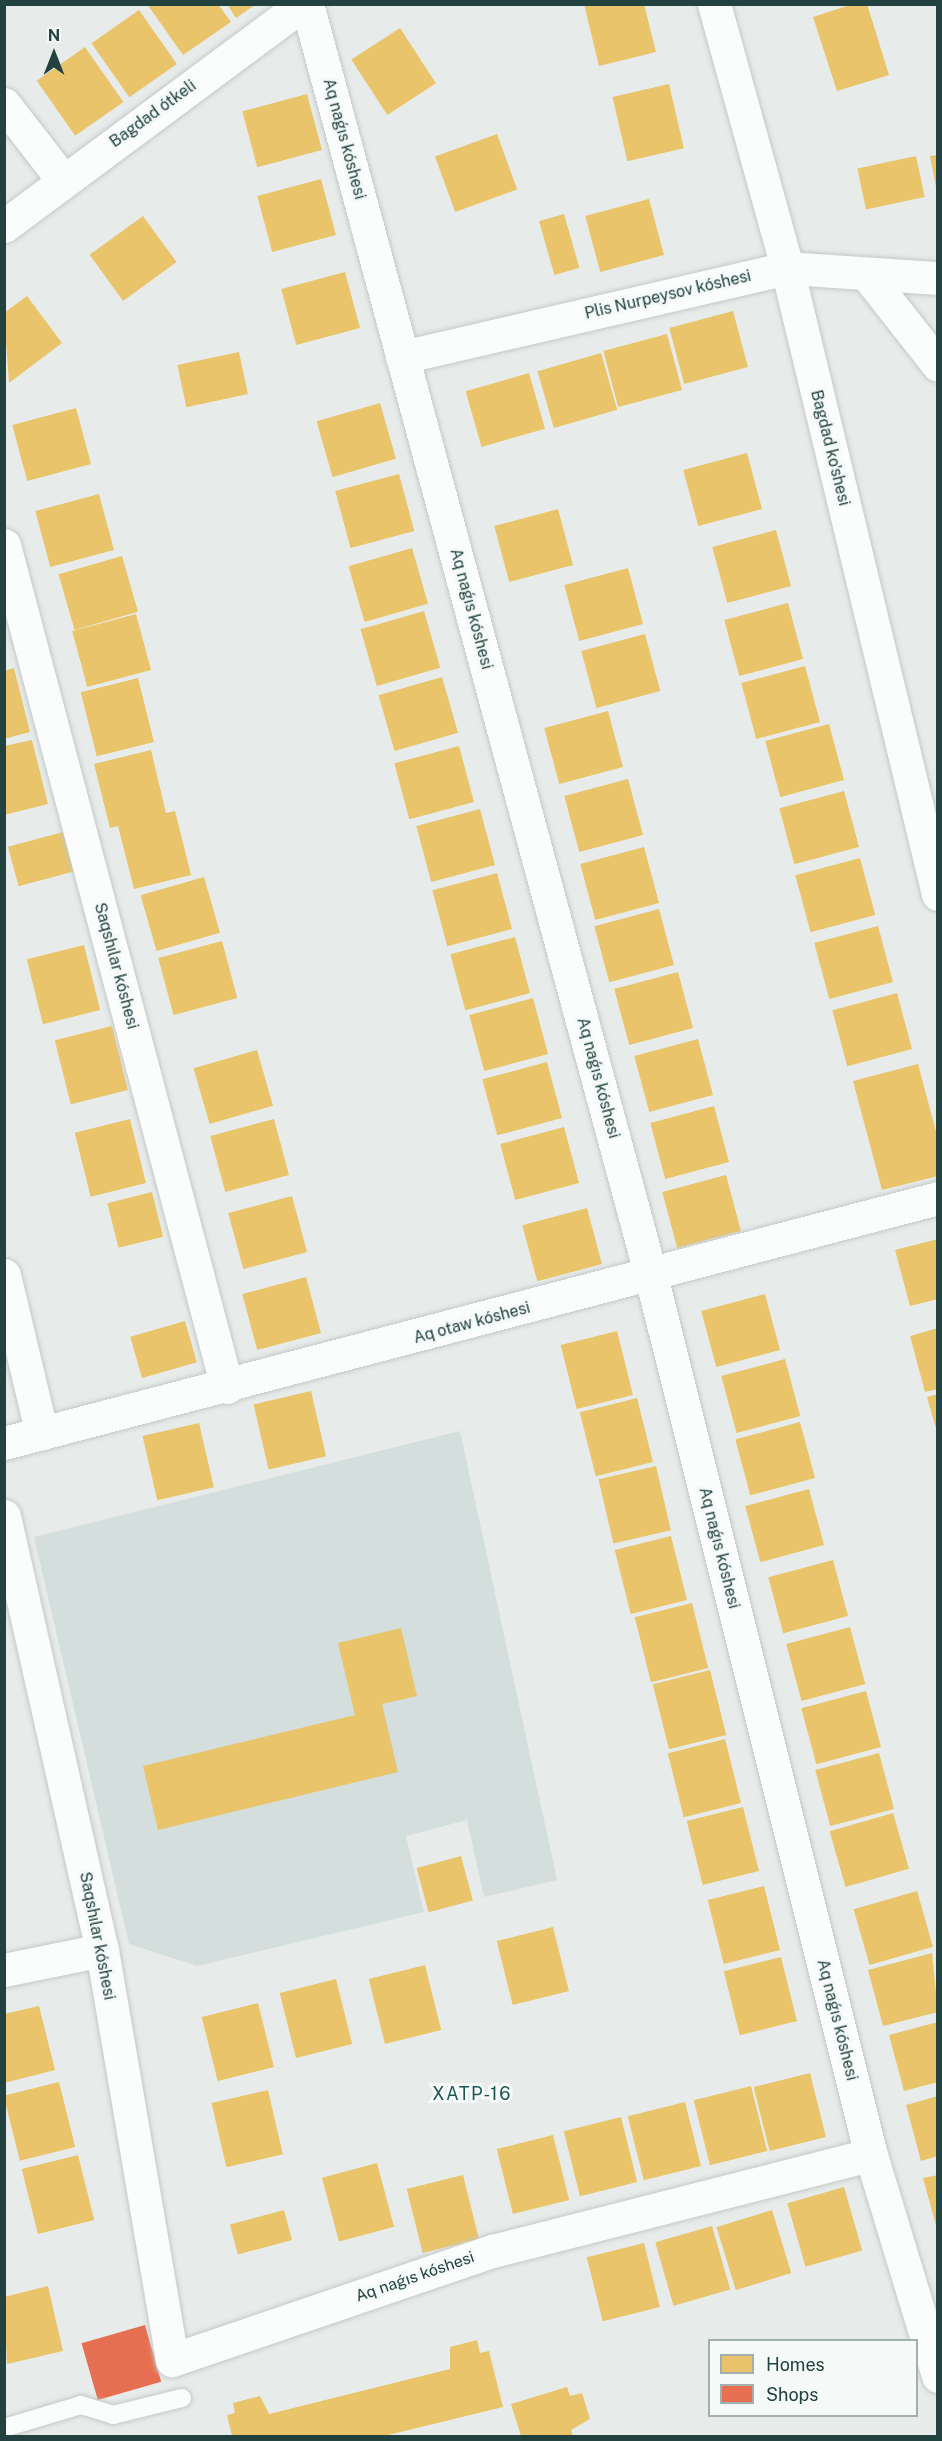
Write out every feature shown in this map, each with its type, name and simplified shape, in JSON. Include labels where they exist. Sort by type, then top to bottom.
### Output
[{"type":"street","name":"Bagdad ótkeli","points":[[4,226],[63,180],[305,4]]},
{"type":"street","name":"Aq naǵıs kóshesi","points":[[305,4],[651,1276],[871,2155],[938,2376]]},
{"type":"street","name":"Bagdad ko'shesi","points":[[714,4],[787,268],[938,894]]},
{"type":"street","points":[[4,104],[63,180]]},
{"type":"street","name":"Plis Nurpeysov kóshesi","points":[[402,357],[787,268],[868,276],[938,278]]},
{"type":"street","points":[[868,276],[938,365]]},
{"type":"street","name":"Saqshılar kóshesi","points":[[4,545],[227,1387]]},
{"type":"street","name":"Aq otaw kóshesi","points":[[4,1443],[651,1276],[938,1198]]},
{"type":"street","points":[[4,1275],[42,1434]]},
{"type":"street","name":"Saqshılar kóshesi","points":[[4,1516],[102,1950],[172,2360]]},
{"type":"street","points":[[4,1970],[102,1950]]},
{"type":"street","name":"Aq naǵıs kóshesi","points":[[172,2360],[493,2251],[871,2155]]},
{"type":"lane","points":[[4,2428],[81,2404],[113,2415],[182,2398]]},
{"type":"shaded area","points":[[460,1431],[557,1880],[484,1897],[467,1820],[406,1836],[424,1912],[197,1966],[129,1944],[34,1537]]},
{"type":"building: Homes","points":[[147,4],[218,4],[231,22],[183,55]]},
{"type":"building: Homes","points":[[227,4],[256,4],[236,18]]},
{"type":"building: Homes","points":[[584,4],[644,4],[656,52],[599,66]]},
{"type":"building: Homes","points":[[853,4],[867,4],[889,75],[837,91],[813,17]]},
{"type":"building: Homes","points":[[139,10],[177,64],[129,97],[91,43]]},
{"type":"building: Homes","points":[[400,28],[436,83],[387,115],[351,60]]},
{"type":"building: Homes","points":[[85,47],[123,102],[75,136],[37,81]]},
{"type":"building: Homes","points":[[669,84],[684,148],[627,161],[612,97]]},
{"type":"building: Homes","points":[[307,94],[322,150],[257,167],[242,111]]},
{"type":"building: Homes","points":[[497,134],[517,189],[455,212],[435,157]]},
{"type":"building: Homes","points":[[938,155],[938,187],[936,187],[930,156]]},
{"type":"building: Homes","points":[[916,156],[925,197],[866,210],[857,168]]},
{"type":"building: Homes","points":[[321,179],[336,235],[272,252],[257,196]]},
{"type":"building: Homes","points":[[649,199],[664,255],[600,272],[585,216]]},
{"type":"building: Homes","points":[[564,214],[579,268],[554,275],[539,221]]},
{"type":"building: Homes","points":[[143,216],[177,262],[123,301],[90,255]]},
{"type":"building: Homes","points":[[345,272],[360,328],[296,345],[281,289]]},
{"type":"building: Homes","points":[[27,296],[62,343],[9,383],[4,313]]},
{"type":"building: Homes","points":[[733,311],[748,367],[684,384],[669,328]]},
{"type":"building: Homes","points":[[667,334],[682,390],[618,407],[603,351]]},
{"type":"building: Homes","points":[[239,352],[248,394],[186,407],[177,365]]},
{"type":"building: Homes","points":[[601,353],[617,410],[554,428],[538,371]]},
{"type":"building: Homes","points":[[529,373],[545,429],[482,447],[466,391]]},
{"type":"building: Homes","points":[[380,403],[396,459],[333,477],[317,421]]},
{"type":"building: Homes","points":[[76,408],[91,464],[27,481],[12,425]]},
{"type":"building: Homes","points":[[747,453],[762,509],[698,526],[683,470]]},
{"type":"building: Homes","points":[[399,474],[414,531],[351,548],[335,491]]},
{"type":"building: Homes","points":[[99,494],[114,550],[50,567],[35,511]]},
{"type":"building: Homes","points":[[558,509],[573,565],[509,582],[494,526]]},
{"type":"building: Homes","points":[[776,530],[791,586],[727,603],[712,547]]},
{"type":"building: Homes","points":[[412,548],[428,604],[365,622],[349,566]]},
{"type":"building: Homes","points":[[122,556],[138,612],[75,630],[59,574]]},
{"type":"building: Homes","points":[[628,568],[643,624],[579,641],[564,585]]},
{"type":"building: Homes","points":[[788,603],[803,659],[739,676],[724,620]]},
{"type":"building: Homes","points":[[424,611],[440,668],[377,686],[361,629]]},
{"type":"building: Homes","points":[[136,614],[151,670],[87,687],[72,631]]},
{"type":"building: Homes","points":[[645,634],[660,691],[597,708],[581,651]]},
{"type":"building: Homes","points":[[805,666],[820,722],[756,739],[741,683]]},
{"type":"building: Homes","points":[[14,668],[30,732],[4,739],[4,671]]},
{"type":"building: Homes","points":[[442,677],[458,733],[395,751],[379,695]]},
{"type":"building: Homes","points":[[138,678],[154,742],[97,756],[81,692]]},
{"type":"building: Homes","points":[[608,711],[623,767],[559,784],[544,728]]},
{"type":"building: Homes","points":[[829,724],[844,780],[780,797],[765,741]]},
{"type":"building: Homes","points":[[32,740],[48,804],[4,815],[4,746]]},
{"type":"building: Homes","points":[[459,746],[474,802],[409,819],[394,763]]},
{"type":"building: Homes","points":[[151,750],[166,813],[175,811],[191,875],[134,889],[118,826],[110,828],[94,764]]},
{"type":"building: Homes","points":[[628,779],[643,835],[579,852],[564,796]]},
{"type":"building: Homes","points":[[844,791],[859,847],[794,864],[779,808]]},
{"type":"building: Homes","points":[[480,809],[495,865],[431,882],[416,826]]},
{"type":"building: Homes","points":[[63,832],[74,872],[19,886],[8,847]]},
{"type":"building: Homes","points":[[644,847],[659,903],[595,920],[580,864]]},
{"type":"building: Homes","points":[[860,858],[875,915],[811,932],[795,875]]},
{"type":"building: Homes","points":[[497,873],[512,929],[447,946],[432,890]]},
{"type":"building: Homes","points":[[204,877],[220,933],[157,951],[141,895]]},
{"type":"building: Homes","points":[[659,909],[674,965],[609,982],[594,926]]},
{"type":"building: Homes","points":[[878,926],[893,982],[829,999],[814,943]]},
{"type":"building: Homes","points":[[515,937],[530,993],[465,1010],[450,954]]},
{"type":"building: Homes","points":[[222,941],[237,998],[174,1015],[158,958]]},
{"type":"building: Homes","points":[[84,945],[100,1010],[43,1024],[27,959]]},
{"type":"building: Homes","points":[[678,972],[693,1028],[629,1045],[614,989]]},
{"type":"building: Homes","points":[[897,993],[912,1049],[847,1066],[832,1010]]},
{"type":"building: Homes","points":[[533,998],[548,1054],[484,1071],[469,1015]]},
{"type":"building: Homes","points":[[112,1026],[128,1090],[71,1104],[55,1040]]},
{"type":"building: Homes","points":[[698,1039],[713,1095],[649,1112],[634,1056]]},
{"type":"building: Homes","points":[[257,1050],[273,1106],[210,1124],[194,1068]]},
{"type":"building: Homes","points":[[547,1062],[562,1118],[497,1135],[482,1079]]},
{"type":"building: Homes","points":[[918,1064],[938,1139],[938,1176],[882,1190],[853,1081]]},
{"type":"building: Homes","points":[[714,1106],[729,1162],[665,1179],[650,1123]]},
{"type":"building: Homes","points":[[130,1119],[146,1183],[91,1197],[75,1133]]},
{"type":"building: Homes","points":[[274,1119],[289,1175],[225,1192],[210,1136]]},
{"type":"building: Homes","points":[[564,1127],[579,1183],[515,1200],[500,1144]]},
{"type":"building: Homes","points":[[726,1175],[741,1231],[677,1248],[662,1192]]},
{"type":"building: Homes","points":[[152,1192],[163,1237],[118,1248],[107,1203]]},
{"type":"building: Homes","points":[[292,1196],[307,1252],[243,1269],[228,1213]]},
{"type":"building: Homes","points":[[587,1208],[602,1264],[537,1281],[522,1225]]},
{"type":"building: Homes","points":[[938,1239],[938,1299],[910,1306],[895,1250]]},
{"type":"building: Homes","points":[[306,1277],[321,1333],[257,1350],[242,1294]]},
{"type":"building: Homes","points":[[765,1294],[780,1350],[716,1367],[701,1311]]},
{"type":"building: Homes","points":[[185,1321],[197,1362],[142,1378],[130,1337]]},
{"type":"building: Homes","points":[[938,1328],[938,1389],[925,1392],[910,1336]]},
{"type":"building: Homes","points":[[617,1331],[633,1395],[577,1409],[561,1345]]},
{"type":"building: Homes","points":[[785,1359],[800,1416],[737,1433],[721,1376]]},
{"type":"building: Homes","points":[[311,1391],[326,1456],[269,1470],[254,1404]]},
{"type":"building: Homes","points":[[938,1394],[938,1432],[937,1432],[927,1397]]},
{"type":"building: Homes","points":[[637,1398],[653,1462],[596,1476],[580,1412]]},
{"type":"building: Homes","points":[[800,1422],[815,1478],[750,1495],[735,1439]]},
{"type":"building: Homes","points":[[199,1423],[214,1487],[157,1500],[142,1436]]},
{"type":"building: Homes","points":[[656,1466],[671,1530],[613,1544],[599,1479]]},
{"type":"building: Homes","points":[[809,1489],[824,1545],[760,1562],[745,1506]]},
{"type":"building: Homes","points":[[671,1536],[687,1600],[631,1614],[615,1550]]},
{"type":"building: Homes","points":[[833,1560],[848,1616],[783,1633],[768,1577]]},
{"type":"building: Homes","points":[[692,1603],[708,1668],[651,1682],[635,1617]]},
{"type":"building: Homes","points":[[850,1627],[865,1684],[802,1701],[786,1644]]},
{"type":"building: Homes","points":[[401,1628],[417,1696],[382,1704],[398,1772],[158,1830],[143,1766],[355,1715],[338,1643]]},
{"type":"building: Homes","points":[[710,1670],[726,1735],[669,1749],[653,1684]]},
{"type":"building: Homes","points":[[866,1691],[881,1747],[816,1764],[801,1708]]},
{"type":"building: Homes","points":[[725,1739],[741,1803],[684,1817],[668,1753]]},
{"type":"building: Homes","points":[[879,1753],[894,1809],[830,1826],[815,1770]]},
{"type":"building: Homes","points":[[743,1807],[759,1871],[703,1885],[687,1821]]},
{"type":"building: Homes","points":[[893,1813],[909,1869],[846,1887],[830,1831]]},
{"type":"building: Homes","points":[[461,1856],[473,1900],[428,1912],[417,1868]]},
{"type":"building: Homes","points":[[764,1886],[780,1950],[724,1964],[708,1900]]},
{"type":"building: Homes","points":[[917,1891],[933,1947],[870,1965],[854,1909]]},
{"type":"building: Homes","points":[[553,1927],[569,1991],[513,2005],[497,1941]]},
{"type":"building: Homes","points":[[932,1953],[938,2012],[883,2026],[868,1970]]},
{"type":"building: Homes","points":[[781,1957],[797,2021],[740,2035],[724,1971]]},
{"type":"building: Homes","points":[[425,1965],[441,2030],[385,2044],[369,1979]]},
{"type":"building: Homes","points":[[336,1979],[352,2044],[296,2058],[280,1993]]},
{"type":"building: Homes","points":[[258,2003],[274,2067],[218,2081],[202,2017]]},
{"type":"building: Homes","points":[[39,2006],[55,2070],[4,2083],[4,2014]]},
{"type":"building: Homes","points":[[938,2022],[938,2082],[904,2091],[889,2035]]},
{"type":"building: Homes","points":[[810,2073],[826,2137],[770,2151],[754,2087]]},
{"type":"building: Homes","points":[[59,2082],[75,2147],[20,2161],[4,2096]]},
{"type":"building: Homes","points":[[751,2086],[767,2151],[710,2165],[694,2100]]},
{"type":"building: Homes","points":[[268,2090],[283,2154],[226,2167],[211,2103]]},
{"type":"building: Homes","points":[[938,2096],[938,2156],[921,2161],[906,2105]]},
{"type":"building: Homes","points":[[685,2102],[701,2166],[644,2180],[628,2116]]},
{"type":"building: Homes","points":[[621,2117],[637,2182],[580,2196],[564,2131]]},
{"type":"building: Homes","points":[[553,2135],[569,2200],[513,2214],[497,2149]]},
{"type":"building: Homes","points":[[78,2155],[94,2220],[38,2234],[22,2169]]},
{"type":"building: Homes","points":[[377,2163],[394,2227],[339,2242],[322,2178]]},
{"type":"building: Homes","points":[[463,2175],[479,2239],[423,2253],[407,2189]]},
{"type":"building: Homes","points":[[938,2175],[938,2229],[937,2229],[923,2178]]},
{"type":"building: Homes","points":[[844,2187],[862,2250],[805,2267],[787,2203]]},
{"type":"building: Homes","points":[[284,2210],[292,2240],[238,2254],[230,2224]]},
{"type":"building: Homes","points":[[772,2210],[791,2273],[736,2290],[717,2227]]},
{"type":"building: Homes","points":[[712,2226],[730,2289],[673,2306],[655,2242]]},
{"type":"building: Homes","points":[[644,2243],[660,2307],[603,2321],[587,2257]]},
{"type":"building: Homes","points":[[48,2286],[63,2351],[7,2364],[4,2297]]},
{"type":"building: Homes","points":[[477,2340],[480,2353],[489,2351],[503,2407],[384,2436],[232,2436],[227,2415],[235,2413],[233,2403],[260,2396],[269,2414],[450,2369],[450,2347]]},
{"type":"building: Homes","points":[[567,2387],[570,2396],[582,2393],[590,2419],[571,2430],[573,2436],[521,2436],[511,2404]]},
{"type":"building: Shops","points":[[145,2325],[161,2382],[98,2400],[82,2343]]},
{"type":"district","name":"XATP-16","points":[[472,2094]]}]
